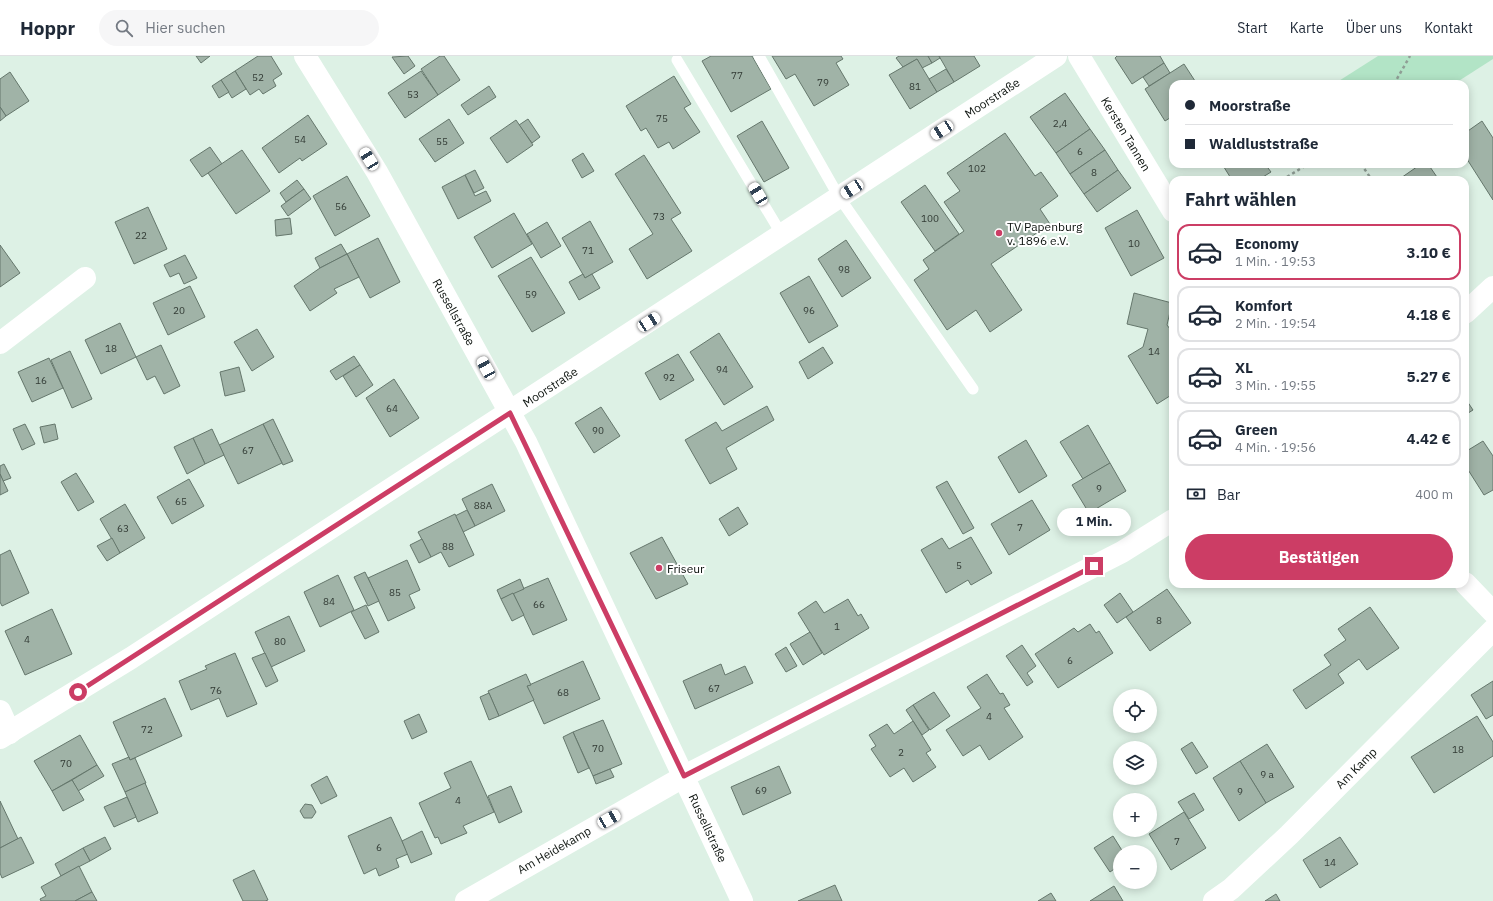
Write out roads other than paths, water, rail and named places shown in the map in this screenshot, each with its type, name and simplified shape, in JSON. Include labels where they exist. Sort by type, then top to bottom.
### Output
[{"type":"street","name":"Russellstraße","points":[[305,56],[377,172],[510,413],[684,776],[742,901]]},
{"type":"street","name":"Kersten Tannen","points":[[1079,56],[1169,204]]},
{"type":"street","name":"Moorstraße","points":[[5,736],[131,658],[510,413],[782,235],[1047,58]]},
{"type":"street","points":[[0,343],[85,278]]},
{"type":"street","points":[[1469,309],[1493,287]]},
{"type":"street","name":"Am Heidekamp","points":[[466,901],[684,776],[1122,552],[1169,523]]},
{"type":"street","points":[[1469,587],[1493,612]]},
{"type":"street","name":"Am Kamp","points":[[1214,901],[1231,889],[1289,835],[1493,630]]},
{"type":"street","points":[[0,711],[5,736]]},
{"type":"lane","points":[[759,56],[839,197],[973,389]]},
{"type":"lane","points":[[677,60],[782,235]]},
{"type":"place","name":"TV Papenburg v. 1896 e.V.","points":[[999,233]]},
{"type":"place","name":"Friseur","points":[[659,568]]}]
